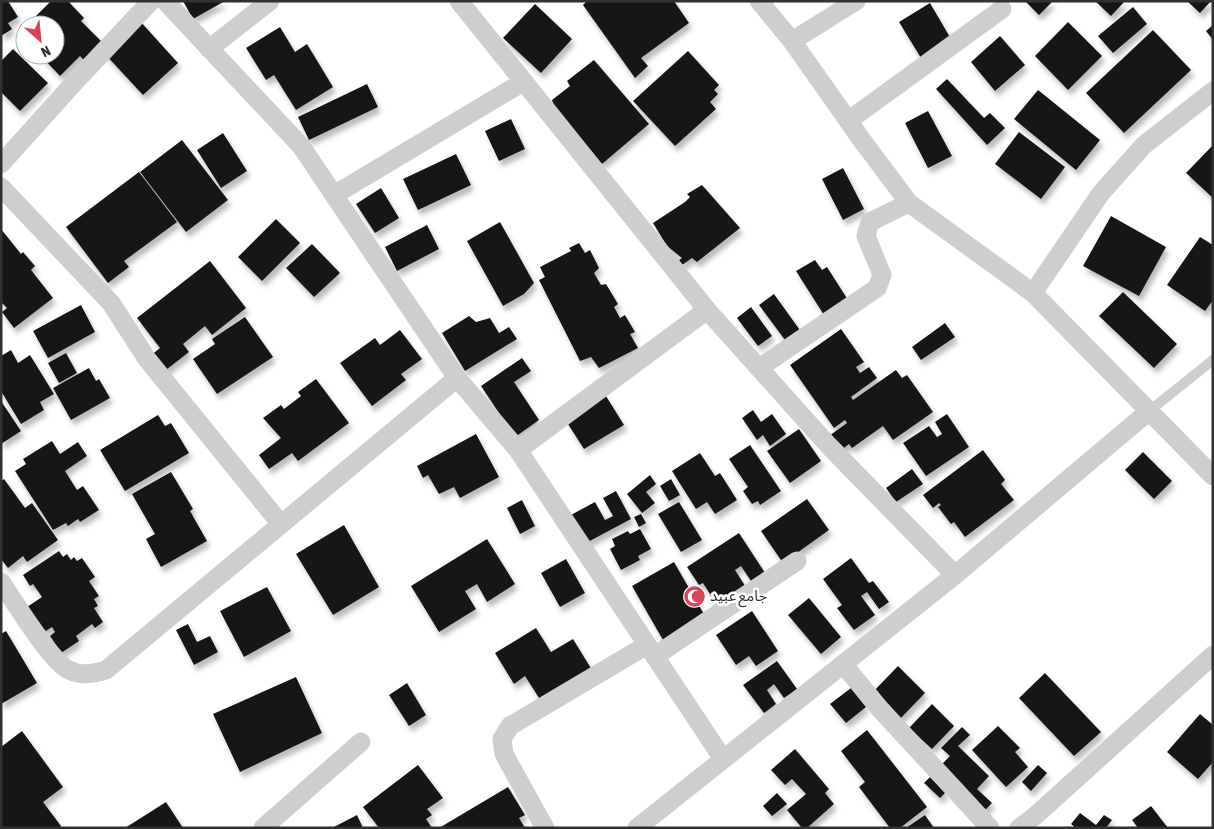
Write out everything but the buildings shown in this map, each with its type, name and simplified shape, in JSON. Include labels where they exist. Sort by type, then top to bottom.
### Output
[{"type":"street","points":[[1,164],[72,84],[151,1]]},
{"type":"street","points":[[165,1],[301,146],[457,378],[518,450],[723,759]]},
{"type":"street","points":[[209,49],[270,1]]},
{"type":"street","points":[[458,1],[707,310],[829,446],[955,575]]},
{"type":"street","points":[[759,1],[792,41],[909,203],[1032,293],[1213,476]]},
{"type":"street","points":[[792,41],[856,1]]},
{"type":"street","points":[[848,121],[1002,9]]},
{"type":"street","points":[[334,196],[523,82]]},
{"type":"street","points":[[1032,293],[1101,193],[1144,145],[1213,92]]},
{"type":"street","points":[[1,187],[111,303],[147,359],[280,523]]},
{"type":"street","points":[[759,368],[877,288],[882,274],[866,236],[870,222],[909,203]]},
{"type":"street","points":[[518,450],[707,310]]},
{"type":"street","points":[[1,582],[60,665],[70,671],[82,674],[94,674],[106,670],[280,523],[457,378]]},
{"type":"street","points":[[637,828],[955,575],[1148,412]]},
{"type":"street","points":[[545,828],[504,754],[502,739],[510,726],[651,650],[797,560]]},
{"type":"street","points":[[1019,828],[1035,816],[1213,655]]},
{"type":"street","points":[[843,664],[880,709],[990,828]]},
{"type":"street","points":[[263,828],[361,742]]},
{"type":"lane","points":[[1148,412],[1213,360]]},
{"type":"place","name":"جامع عبيد","points":[[694,596]]}]
